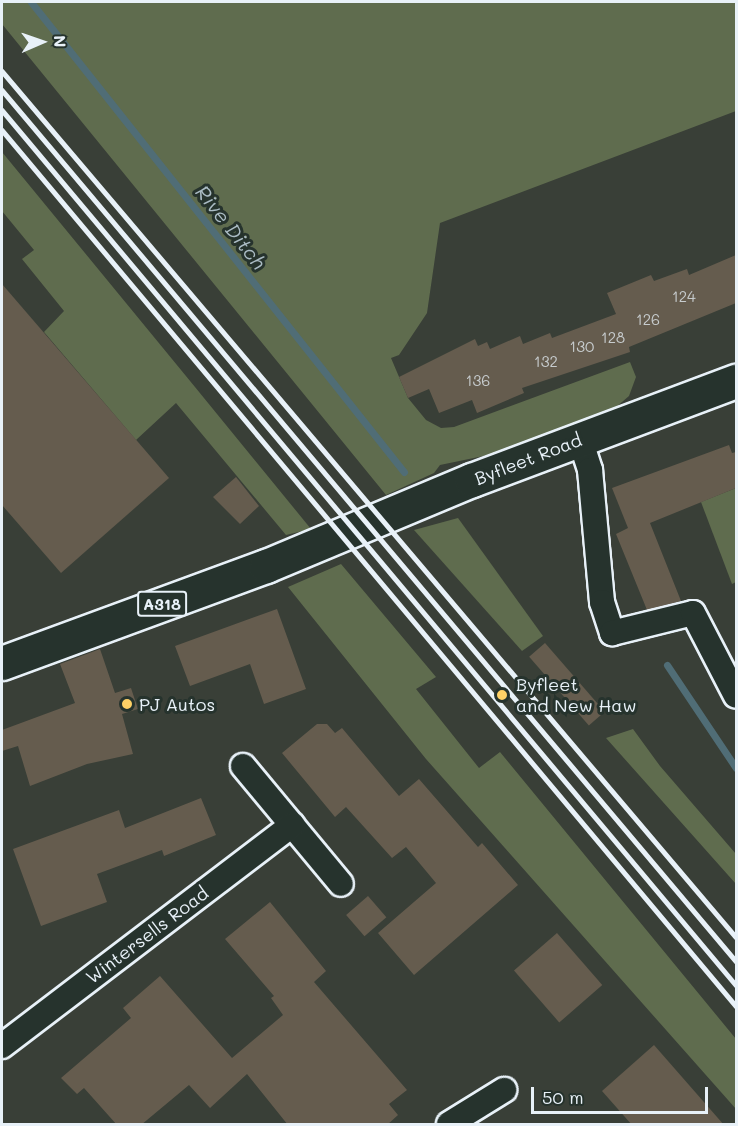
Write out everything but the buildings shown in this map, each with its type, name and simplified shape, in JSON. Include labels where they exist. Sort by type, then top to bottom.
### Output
[{"type":"main road","name":"Byfleet Road","points":[[2,663],[322,544],[580,439],[736,381]]},
{"type":"street","points":[[580,439],[590,470],[602,602],[612,633],[693,613],[736,696]]},
{"type":"street","points":[[243,766],[341,884]]},
{"type":"street","name":"Wintersells Road","points":[[2,1046],[292,825]]},
{"type":"street","points":[[449,1125],[504,1090]]},
{"type":"green space","points":[[2,2],[736,2],[736,111],[440,223],[427,313],[399,355],[391,358],[408,398],[426,420],[441,428],[454,427],[630,362],[636,377],[629,396],[615,408],[498,453],[440,465],[434,473],[386,495],[2,24]]},
{"type":"green space","points":[[2,152],[311,529],[286,535],[176,403],[136,440],[44,332],[64,311],[22,259],[34,250],[2,211]]},
{"type":"green space","points":[[736,488],[736,582],[732,584],[701,502]]},
{"type":"green space","points":[[458,518],[543,636],[522,651],[414,530]]},
{"type":"green space","points":[[341,564],[436,677],[416,689],[479,768],[500,752],[736,1039],[736,1109],[426,759],[288,587]]},
{"type":"green space","points":[[633,729],[660,766],[736,854],[736,884],[606,738]]},
{"type":"waterway","name":"Rive Ditch","points":[[31,2],[404,472]]},
{"type":"waterway","name":"Rive Ditch","points":[[667,665],[736,768]]},
{"type":"railway","points":[[2,71],[736,937]]},
{"type":"railway","points":[[2,90],[736,961]]},
{"type":"railway","points":[[2,110],[736,985]]},
{"type":"railway","points":[[2,130],[736,1006]]},
{"type":"place","name":"Byfleet and New Haw","points":[[502,695]]},
{"type":"place","name":"PJ Autos","points":[[127,704]]}]
